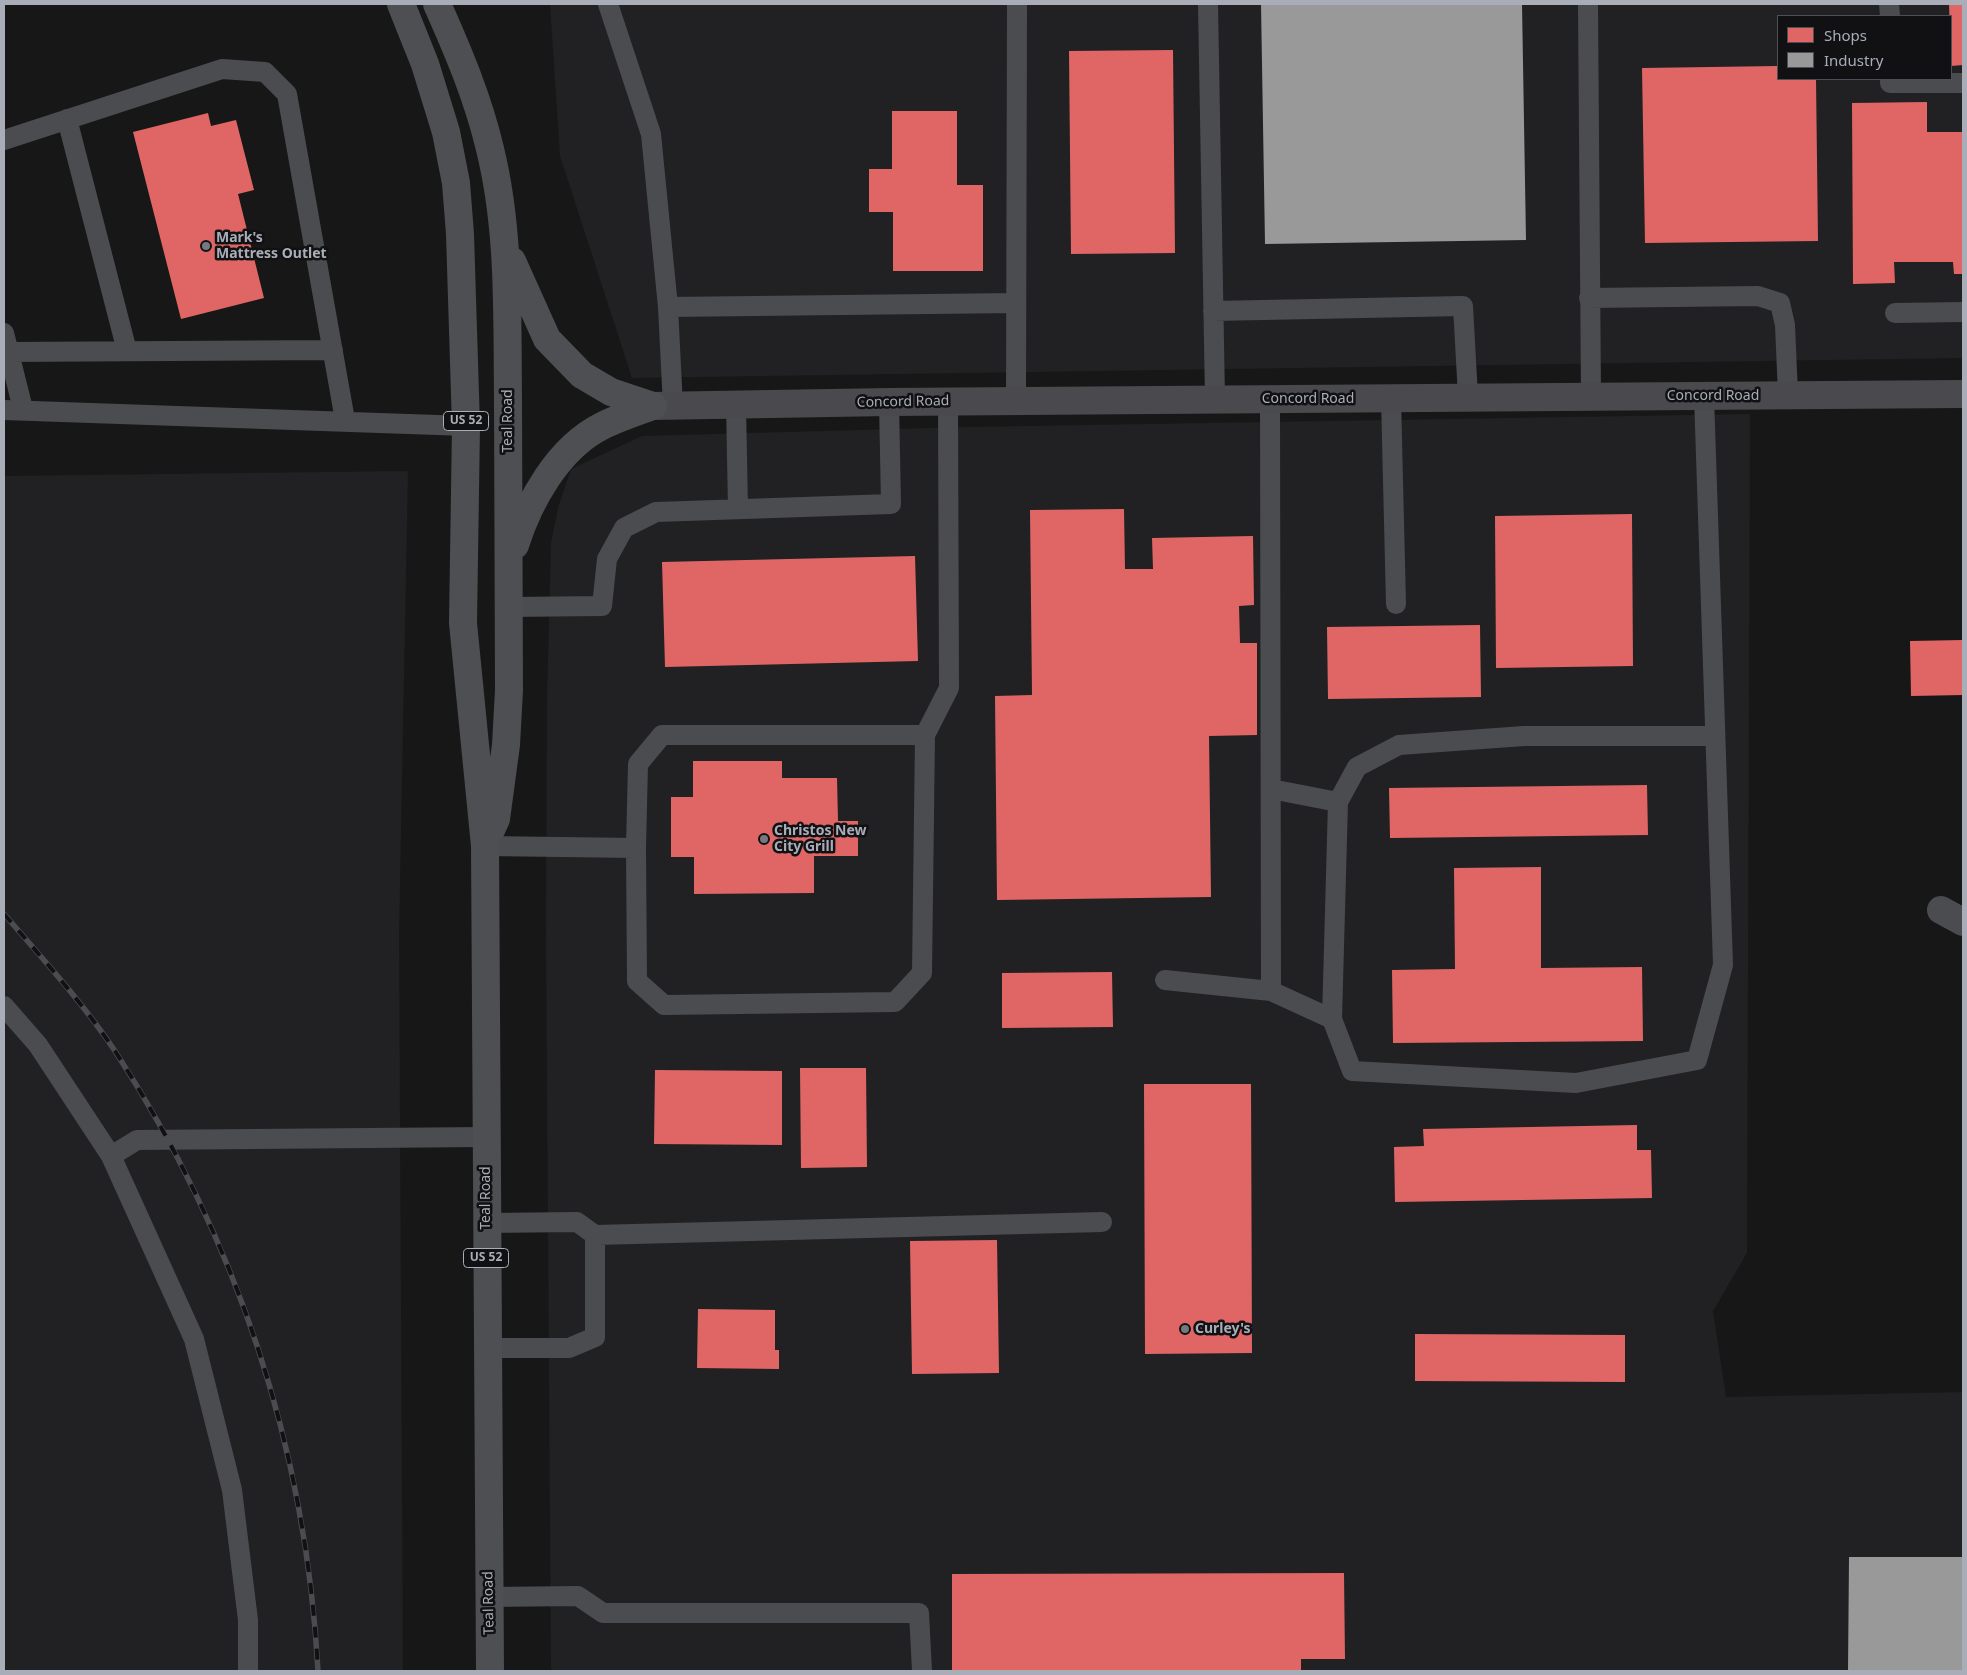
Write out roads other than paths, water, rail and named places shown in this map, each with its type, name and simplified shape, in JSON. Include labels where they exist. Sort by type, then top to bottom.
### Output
[{"type":"main road","points":[[382,4],[425,64]]},
{"type":"main road","name":"Teal Road","points":[[401,4],[425,64],[446,132],[456,183],[460,234],[466,426],[463,623],[485,846],[485,1137],[490,1671]]},
{"type":"main road","name":"Teal Road","points":[[436,4],[464,66],[490,150],[499,194],[504,241],[508,344],[509,690],[506,745],[496,819],[485,846]]},
{"type":"main road","name":"US 52","points":[[453,4],[464,66]]},
{"type":"main road","points":[[504,241],[527,300],[547,339],[582,375],[611,392],[663,406]]},
{"type":"main road","points":[[509,563],[524,517],[559,462],[580,442],[601,426],[663,406]]},
{"type":"street","name":"Concord Road","points":[[663,406],[948,401],[1963,394]]},
{"type":"lane","points":[[608,4],[651,134],[668,307],[663,406]]},
{"type":"lane","points":[[1016,401],[1017,4]]},
{"type":"lane","points":[[1208,4],[1215,399]]},
{"type":"lane","points":[[1588,4],[1591,397]]},
{"type":"lane","points":[[4,139],[222,69],[265,72],[288,94],[345,420]]},
{"type":"lane","points":[[1890,80],[1890,82],[1963,82]]},
{"type":"lane","points":[[67,119],[127,351]]},
{"type":"lane","points":[[1589,298],[1758,296],[1780,303],[1785,326],[1788,395]]},
{"type":"lane","points":[[668,307],[1016,303]]},
{"type":"lane","points":[[1213,311],[1463,306],[1468,397]]},
{"type":"lane","points":[[1895,313],[1963,312]]},
{"type":"lane","points":[[333,350],[127,351],[6,342],[13,410],[345,420],[466,426]]},
{"type":"lane","points":[[1704,396],[1723,964],[1697,1060],[1576,1083],[1352,1071],[1332,1019],[1338,802],[1357,767],[1399,745],[1524,736],[1715,736]]},
{"type":"lane","points":[[1391,398],[1396,604]]},
{"type":"lane","points":[[1270,399],[1271,991]]},
{"type":"lane","points":[[925,735],[662,735],[638,764],[636,980],[664,1005],[895,1002],[922,974],[925,735],[949,688],[948,401]]},
{"type":"lane","points":[[509,607],[602,606],[607,560],[624,528],[656,512],[891,504],[888,402]]},
{"type":"lane","points":[[736,404],[738,509]]},
{"type":"lane","points":[[1271,789],[1338,802]]},
{"type":"lane","points":[[485,846],[636,848]]},
{"type":"lane","points":[[1164,980],[1271,991],[1332,1019]]},
{"type":"lane","points":[[4,1006],[38,1045],[111,1156],[194,1339],[232,1490],[248,1620],[248,1671]]},
{"type":"lane","points":[[111,1156],[138,1140],[485,1137]]},
{"type":"lane","points":[[486,1223],[577,1222],[595,1235],[1102,1222]]},
{"type":"lane","points":[[487,1348],[569,1348],[595,1337],[595,1235]]},
{"type":"lane","points":[[489,1598],[578,1596],[603,1612],[919,1612],[922,1671]]},
{"type":"railway","points":[[4,914],[75,998],[115,1051],[158,1122],[196,1196],[230,1271],[258,1348],[281,1426],[298,1506],[311,1588],[318,1671]]},
{"type":"place","name":"Mark's Mattress Outlet","points":[[206,246]]},
{"type":"place","name":"Christos New City Grill","points":[[764,839]]},
{"type":"place","name":"Curley's","points":[[1185,1329]]}]
